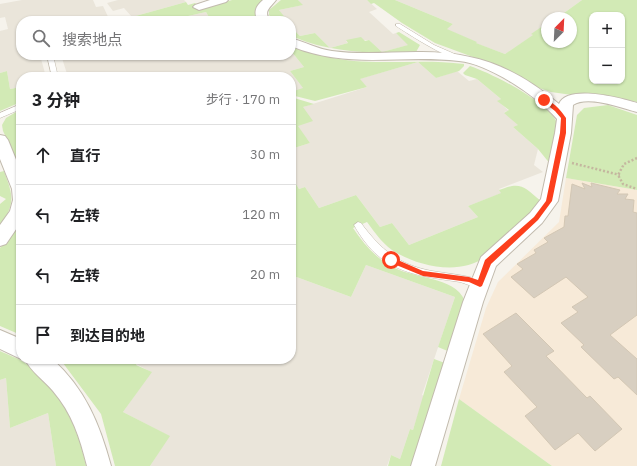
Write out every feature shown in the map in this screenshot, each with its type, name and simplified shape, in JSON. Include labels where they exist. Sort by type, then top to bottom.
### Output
[{"type":"street","points":[[199,7],[222,0]]},
{"type":"street","points":[[261,16],[260,11],[270,0]]},
{"type":"street","points":[[296,44],[319,52],[348,57],[461,58],[510,76],[557,110],[564,118]]},
{"type":"street","points":[[530,90],[548,95],[574,99],[598,99],[637,108]]},
{"type":"street","points":[[423,466],[488,262],[544,209],[552,192],[563,133],[566,104],[569,100],[574,99]]},
{"type":"street","points":[[0,140],[16,179]]},
{"type":"street","points":[[0,239],[16,216]]},
{"type":"street","points":[[0,339],[16,347]]},
{"type":"street","points":[[42,364],[52,372],[70,393],[83,414],[92,438],[99,466]]},
{"type":"lane","points":[[398,25],[429,44],[461,58]]},
{"type":"lane","points":[[417,57],[429,53],[432,48],[429,44]]},
{"type":"lane","points":[[51,60],[54,72]]},
{"type":"lane","points":[[0,116],[16,108]]},
{"type":"lane","points":[[358,225],[376,250],[408,269],[423,273],[469,280],[480,284]]},
{"type":"path","points":[[637,158],[624,162],[620,167],[619,179],[622,184],[637,189]]},
{"type":"path","points":[[558,159],[620,175]]},
{"type":"shaded area","points":[[22,0],[93,0],[96,7],[103,6],[108,16],[16,16],[16,60],[41,60],[45,72],[16,72],[16,88],[10,89],[7,71],[0,73],[0,31],[8,29],[5,17],[0,18],[0,4]]},
{"type":"shaded area","points":[[118,0],[184,0],[186,2],[136,16],[131,16],[124,8],[113,11],[107,3]]},
{"type":"shaded area","points":[[298,0],[367,0],[377,9],[369,12],[393,34],[396,33],[409,45],[382,52],[369,40],[346,41],[348,43],[330,48],[315,33],[300,36],[296,32],[296,16],[283,16],[279,10],[302,5]]},
{"type":"shaded area","points":[[395,0],[582,0],[565,12],[541,12],[541,27],[532,34],[534,35],[505,54],[475,43],[476,42],[446,29],[453,24]]},
{"type":"shaded area","points":[[206,12],[208,16],[188,16]]},
{"type":"shaded area","points":[[296,57],[304,67],[290,71],[291,72],[66,72],[63,60],[296,60]]},
{"type":"shaded area","points":[[418,62],[436,78],[457,71],[469,81],[477,79],[501,99],[498,101],[509,111],[504,112],[519,125],[513,127],[538,149],[534,165],[543,172],[499,189],[502,193],[468,206],[478,217],[409,245],[392,223],[380,227],[356,195],[319,208],[305,187],[299,189],[296,184],[296,147],[310,143],[297,126],[303,107],[367,87],[359,79]]},
{"type":"shaded area","points":[[296,79],[304,89],[296,91]]},
{"type":"shaded area","points":[[566,178],[637,190],[637,466],[552,466],[459,399],[486,308],[498,282],[559,222]]},
{"type":"shaded area","points":[[366,265],[455,297],[422,395],[424,396],[413,430],[410,429],[400,459],[391,455],[387,466],[150,466],[169,436],[123,412],[151,372],[136,364],[296,364],[296,277],[351,297]]},
{"type":"shaded area","points":[[6,378],[10,428],[48,413],[56,466],[0,466],[0,380]]},
{"type":"green space","points":[[232,0],[264,0],[255,9],[256,16],[208,16],[206,12],[188,16],[136,16],[186,2],[188,5],[195,3],[201,9]]},
{"type":"green space","points":[[281,0],[298,0],[303,5],[279,10],[284,16],[270,16],[269,10]]},
{"type":"green space","points":[[367,0],[395,0],[453,24],[447,29],[477,42],[476,43],[505,54],[533,35],[531,34],[541,27],[541,48],[577,48],[577,12],[565,12],[582,0],[637,0],[637,102],[609,96],[572,95],[551,92],[533,86],[500,67],[435,43],[402,23],[374,3],[371,4]]},
{"type":"green space","points":[[296,32],[300,36],[315,33],[330,48],[324,47],[296,38]]},
{"type":"green space","points":[[399,32],[420,45],[416,52],[382,52],[408,45],[396,33]]},
{"type":"green space","points":[[361,37],[365,41],[369,40],[382,52],[369,52],[330,48],[348,43],[346,40]]},
{"type":"green space","points":[[296,48],[346,60],[368,62],[418,62],[360,79],[367,87],[315,101],[296,96],[296,90],[303,88],[296,79],[296,72],[290,71],[304,67],[296,57]]},
{"type":"green space","points":[[418,62],[464,64],[459,71],[436,78]]},
{"type":"green space","points":[[470,66],[518,89],[543,106],[552,115],[557,123],[558,131],[551,165],[538,149],[513,127],[518,125],[504,113],[509,110],[497,101],[501,99],[477,79],[463,73]]},
{"type":"green space","points":[[7,71],[10,89],[16,88],[16,104],[0,111],[0,73]]},
{"type":"green space","points":[[296,99],[314,104],[303,107],[313,121],[298,126],[310,143],[296,147]]},
{"type":"green space","points":[[608,105],[637,115],[637,190],[566,178],[577,115],[584,108]]},
{"type":"green space","points":[[16,112],[16,158],[3,131],[2,125],[6,118]]},
{"type":"green space","points":[[4,171],[10,188],[11,200],[8,212],[0,228],[0,204],[6,199],[0,196],[0,172]]},
{"type":"green space","points":[[296,184],[299,189],[305,187],[319,208],[356,195],[380,227],[392,223],[409,245],[478,217],[468,206],[501,193],[499,190],[506,187],[522,187],[541,201],[498,246],[485,257],[475,263],[464,266],[441,267],[418,262],[397,253],[388,247],[367,222],[353,228],[369,249],[378,258],[389,265],[399,270],[442,282],[460,293],[465,301],[450,352],[438,347],[455,297],[366,265],[351,297],[296,277]]},
{"type":"green space","points":[[16,230],[16,333],[0,326],[0,248]]},
{"type":"green space","points":[[0,351],[16,358],[16,364],[26,364],[48,384],[65,408],[72,422],[78,436],[86,466],[56,466],[48,413],[10,428],[6,378],[0,380]]},
{"type":"green space","points":[[434,359],[445,363],[413,466],[388,466],[391,455],[400,459],[410,429],[413,430]]},
{"type":"green space","points":[[64,364],[137,364],[136,365],[152,372],[123,412],[170,436],[150,466],[115,466],[101,414]]},
{"type":"green space","points":[[459,399],[552,466],[441,466]]},
{"type":"building","points":[[582,183],[592,187],[591,183],[620,190],[617,194],[628,194],[625,199],[634,200],[633,212],[637,213],[637,315],[610,335],[637,359],[637,395],[618,377],[614,379],[581,347],[584,345],[561,323],[578,312],[572,307],[588,297],[566,277],[534,298],[511,277],[523,269],[517,264],[536,253],[534,250],[548,242],[544,238],[564,227],[565,216],[568,216],[572,184],[585,189]]},
{"type":"building","points":[[516,313],[554,351],[546,356],[587,398],[590,396],[622,429],[595,451],[578,433],[555,450],[525,416],[537,407],[504,372],[512,366],[483,334]]},
{"type":"route","points":[[391,260],[408,269],[423,273],[469,280],[480,284],[488,262],[536,218],[549,201],[563,133],[564,118],[557,110],[544,100]]}]
